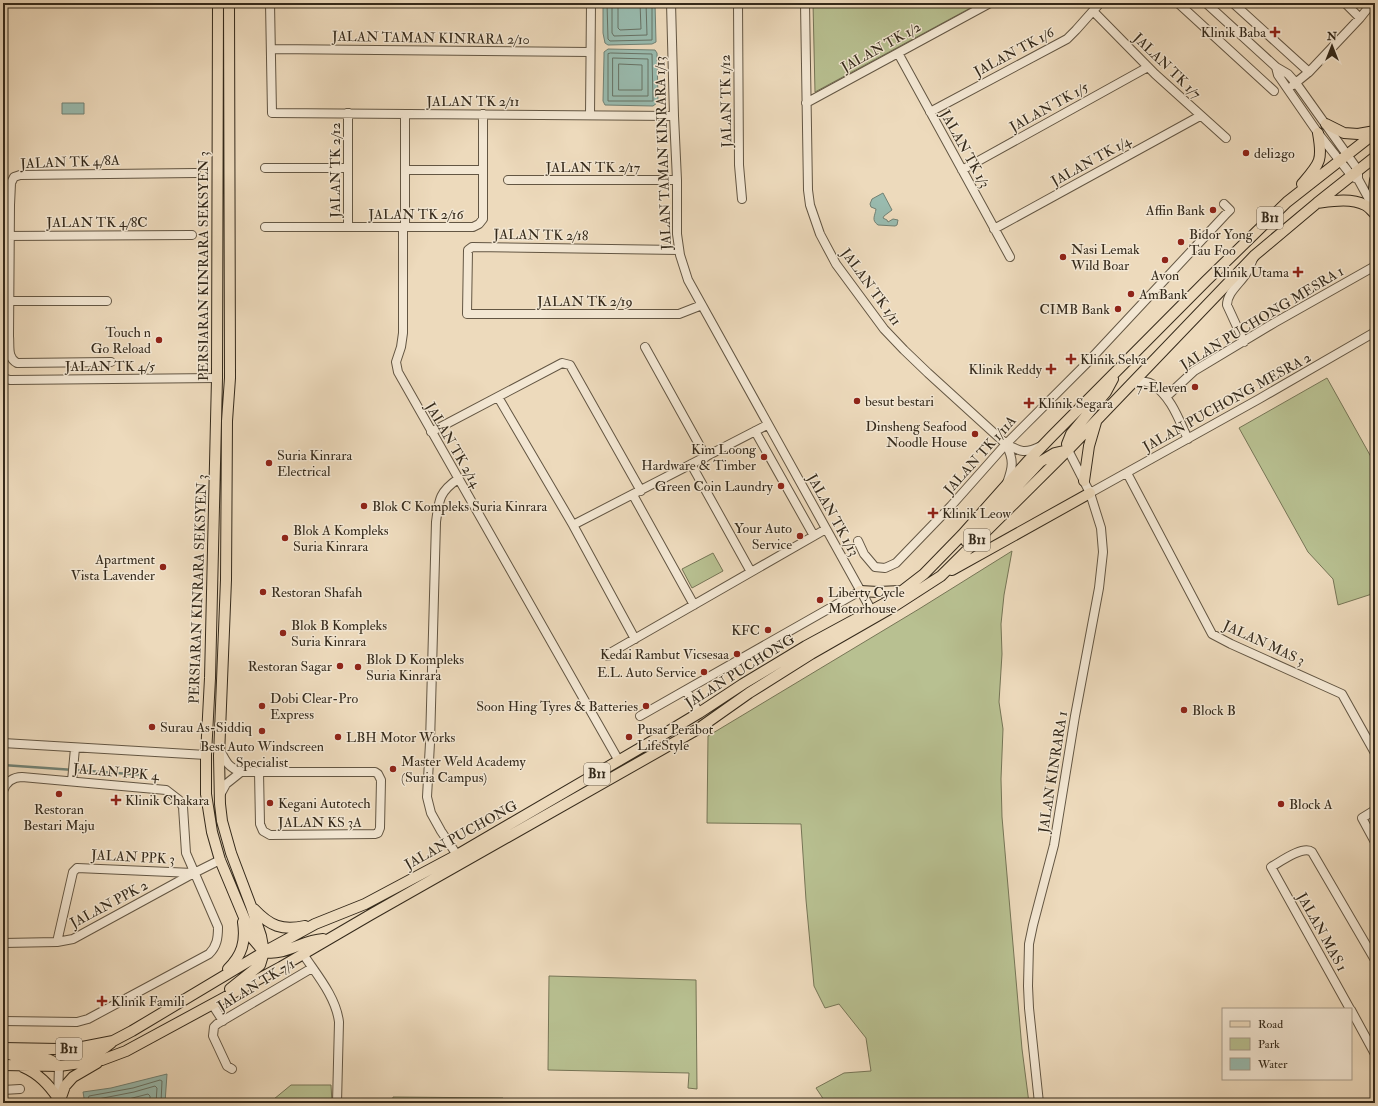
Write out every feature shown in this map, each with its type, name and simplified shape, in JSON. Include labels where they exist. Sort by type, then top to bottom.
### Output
[{"type":"main road","name":"PERSIARAN KINRARA SEKSYEN 3","points":[[218,3],[217,378],[206,794],[208,811],[220,860],[253,939],[264,952]]},
{"type":"main road","name":"PERSIARAN KINRARA SEKSYEN 3","points":[[229,3],[230,378],[226,580],[219,767],[220,795],[222,822],[231,853],[261,936],[264,952]]},
{"type":"main road","points":[[1326,124],[1344,133],[1358,134],[1375,132]]},
{"type":"main road","name":"JALAN PUCHONG","points":[[3,1049],[59,1050],[113,1041],[264,952],[315,924],[365,904],[456,855],[619,761],[806,646],[873,614],[924,574],[962,535],[1045,444],[1287,202],[1375,132]]},
{"type":"main road","points":[[1287,202],[1318,165],[1320,156],[1318,133]]},
{"type":"main road","name":"JALAN PUCHONG","points":[[6,1065],[59,1066],[102,1060],[126,1051],[303,954],[698,729],[749,693],[873,614],[941,576],[1068,450],[1254,255],[1317,203],[1356,175],[1375,157]]},
{"type":"main road","points":[[1375,180],[1375,194]]},
{"type":"main road","points":[[1317,203],[1337,200],[1352,201],[1366,206],[1375,214]]},
{"type":"main road","points":[[228,421],[225,386],[217,378],[224,370],[226,363],[230,318]]},
{"type":"main road","points":[[924,574],[946,560],[971,537],[1040,462],[1054,452],[1068,450],[1067,444],[1071,434],[1106,392],[1122,366]]},
{"type":"main road","points":[[1084,481],[1089,446],[1096,420]]},
{"type":"main road","points":[[941,576],[1090,494]]},
{"type":"main road","points":[[860,591],[901,591]]},
{"type":"main road","points":[[251,906],[265,920],[274,926],[295,928],[315,924]]},
{"type":"main road","points":[[216,981],[235,962],[243,947],[244,928],[241,910]]},
{"type":"main road","points":[[215,1002],[260,964],[264,952],[282,952],[320,939],[331,938]]},
{"type":"main road","points":[[3,1049],[14,1057],[46,1058],[53,1060],[59,1066],[71,1058],[82,1057],[102,1050],[113,1041]]},
{"type":"main road","points":[[58,1101],[65,1086],[73,1077],[102,1060]]},
{"type":"main road","points":[[6,1065],[23,1067],[36,1074],[47,1083],[58,1101]]},
{"type":"street","points":[[270,3],[271,49]]},
{"type":"street","points":[[590,115],[591,3]]},
{"type":"street","name":"JALAN TAMAN KINRARA 1/13","points":[[671,3],[677,180],[677,234],[679,250],[688,280],[767,425]]},
{"type":"street","name":"JALAN TK 1/12","points":[[738,3],[739,165],[742,198]]},
{"type":"street","name":"JALAN TK 1/11","points":[[805,3],[808,190],[810,205],[820,234],[838,268],[884,329],[928,373],[1006,444]]},
{"type":"street","name":"JALAN TK 1/6","points":[[930,112],[1067,38],[1100,3]]},
{"type":"street","points":[[1178,3],[1274,91]]},
{"type":"street","points":[[1206,3],[1276,67],[1288,74],[1296,83],[1348,154],[1356,175],[1375,210]]},
{"type":"street","points":[[1233,3],[1309,72]]},
{"type":"street","points":[[1345,3],[1360,18]]},
{"type":"street","points":[[1288,90],[1309,72],[1360,18],[1368,8],[1366,3]]},
{"type":"street","name":"JALAN TK 1/2","points":[[806,103],[987,4]]},
{"type":"street","name":"JALAN TK 1/7","points":[[1093,11],[1148,67],[1200,116],[1226,138]]},
{"type":"street","name":"JALAN TAMAN KINRARA 2/10","points":[[271,49],[590,52]]},
{"type":"street","name":"JALAN TK 2/11","points":[[271,49],[272,113],[674,116]]},
{"type":"street","name":"JALAN TK 1/3","points":[[898,53],[1010,257]]},
{"type":"street","name":"JALAN TK 1/5","points":[[962,170],[1148,67]]},
{"type":"street","points":[[1276,67],[1278,75],[1318,133],[1339,160],[1356,175]]},
{"type":"street","name":"JALAN TK 2/12","points":[[348,113],[348,227]]},
{"type":"street","name":"JALAN TK 2/14","points":[[405,114],[403,340],[396,362],[398,372],[619,761]]},
{"type":"street","name":"JALAN TK 2/16","points":[[265,227],[473,227],[480,224],[482,219],[483,114]]},
{"type":"street","name":"JALAN TK 1/4","points":[[994,229],[1200,116]]},
{"type":"street","points":[[265,168],[348,168]]},
{"type":"street","points":[[405,170],[482,170]]},
{"type":"street","name":"JALAN TK 4/8A","points":[[111,362],[17,363],[12,361],[10,356],[9,336],[6,236],[11,182],[14,177],[20,175],[196,172]]},
{"type":"street","name":"JALAN TK 2/17","points":[[508,180],[677,180]]},
{"type":"street","name":"JALAN TK 1/11A","points":[[858,541],[864,554],[874,567],[885,568],[896,564],[951,506],[1006,444],[1085,365],[1230,210],[1224,204]]},
{"type":"street","name":"JALAN TK 4/8C","points":[[6,236],[192,234]]},
{"type":"street","name":"JALAN TK 2/18","points":[[467,314],[468,250],[472,247],[679,250]]},
{"type":"street","points":[[1244,342],[1227,305],[1227,301],[1229,295],[1247,272],[1254,255]]},
{"type":"street","name":"JALAN PUCHONG MESRA 1","points":[[1166,397],[1194,371],[1274,323],[1375,266]]},
{"type":"street","points":[[9,301],[107,301]]},
{"type":"street","name":"JALAN TK 2/19","points":[[467,314],[679,314],[702,305]]},
{"type":"street","name":"JALAN PUCHONG MESRA 2","points":[[1090,494],[1375,332]]},
{"type":"street","points":[[645,347],[706,457]]},
{"type":"street","points":[[431,432],[562,363],[570,365],[641,491]]},
{"type":"street","name":"JALAN TK 4/5","points":[[3,378],[10,380],[217,378]]},
{"type":"street","points":[[1134,381],[1148,382],[1166,397],[1188,439]]},
{"type":"street","points":[[498,397],[573,525],[635,639]]},
{"type":"street","points":[[573,525],[767,425]]},
{"type":"street","name":"JALAN TK 1/13","points":[[767,425],[873,614]]},
{"type":"street","points":[[755,431],[814,536]]},
{"type":"street","points":[[1006,444],[1023,452],[1045,444]]},
{"type":"street","points":[[1006,444],[1011,454],[1012,468],[1006,486]]},
{"type":"street","name":"JALAN KINRARA 1","points":[[1039,1103],[1029,1008],[1029,944],[1054,845],[1076,709],[1102,566],[1103,552],[1101,528],[1090,494],[1068,450]]},
{"type":"street","points":[[691,464],[751,572]]},
{"type":"street","name":"JALAN MAS 3","points":[[1127,473],[1212,634],[1342,694],[1375,753]]},
{"type":"street","points":[[456,855],[431,813],[427,797],[430,743],[436,522],[438,501],[447,487],[458,479]]},
{"type":"street","points":[[633,495],[694,605]]},
{"type":"street","points":[[608,656],[610,653],[826,530]]},
{"type":"street","points":[[640,716],[860,591]]},
{"type":"street","points":[[686,690],[699,713]]},
{"type":"street","points":[[3,743],[74,751],[206,755],[220,746],[226,763],[233,769],[241,772]]},
{"type":"street","points":[[72,778],[74,751]]},
{"type":"street","points":[[206,755],[219,767]]},
{"type":"street","points":[[220,795],[226,784],[241,772]]},
{"type":"street","name":"JALAN KS 3A","points":[[241,772],[259,772],[375,772],[382,780],[380,828],[378,833],[270,835],[263,831],[260,824],[259,772]]},
{"type":"street","name":"JALAN PPK 4","points":[[3,791],[11,779],[16,777],[72,778],[166,790],[179,800],[183,806],[186,853],[218,928],[218,938],[213,950],[209,954],[88,1019],[77,1022],[3,1021]]},
{"type":"street","points":[[1375,810],[1362,818],[1375,842]]},
{"type":"street","name":"JALAN MAS 1","points":[[1350,1008],[1271,867],[1302,850],[1310,850],[1375,960]]},
{"type":"street","name":"JALAN PPK 2","points":[[3,943],[57,942],[73,939],[220,860]]},
{"type":"street","name":"JALAN PPK 3","points":[[57,942],[73,872],[77,868],[194,873]]},
{"type":"street","points":[[303,954],[332,998],[338,1014],[338,1103]]},
{"type":"street","name":"JALAN TK 7/1","points":[[232,1069],[227,1066],[213,1036],[214,1027],[312,968]]},
{"type":"street","points":[[215,1002],[222,1021]]},
{"type":"street","name":"JALAN MAS 1","points":[[1352,1012],[1375,1054]]},
{"type":"street","points":[[58,1101],[59,1066]]},
{"type":"street","points":[[3,1090],[20,1089]]},
{"type":"green space","points":[[813,3],[971,3],[974,6],[815,92]]},
{"type":"green space","points":[[1327,378],[1375,464],[1375,593],[1338,605],[1333,579],[1308,552],[1239,428]]},
{"type":"green space","points":[[1012,551],[1004,595],[1001,624],[1002,654],[999,702],[1003,729],[1001,779],[1002,817],[1022,1049],[1029,1103],[826,1103],[816,1088],[844,1073],[871,1071],[866,1038],[839,1004],[825,1008],[814,986],[801,824],[707,823],[708,736]]},
{"type":"green space","points":[[713,553],[723,571],[692,588],[682,569]]},
{"type":"green space","points":[[549,976],[696,980],[697,1089],[688,1088],[689,1073],[548,1070]]},
{"type":"green space","points":[[291,1085],[331,1085],[332,1103],[274,1103],[274,1099]]},
{"type":"green space","points":[[393,1097],[503,1098],[503,1103],[392,1103]]},
{"type":"water","points":[[603,3],[655,3],[656,42],[652,44],[608,45],[605,43],[603,33]]},
{"type":"water","points":[[608,49],[655,50],[657,53],[657,103],[653,106],[605,105],[603,101],[604,52]]},
{"type":"water","points":[[62,103],[84,103],[84,114],[62,114]]},
{"type":"water","points":[[883,193],[892,210],[883,218],[888,222],[893,219],[898,220],[897,225],[895,226],[878,225],[875,221],[874,218],[876,209],[871,207],[870,204],[872,199]]},
{"type":"water","points":[[167,1074],[165,1103],[81,1103],[84,1098],[83,1092],[111,1088]]},
{"type":"waterway","points":[[3,765],[145,775]]},
{"type":"place","name":"Klinik Baba","points":[[1275,32]]},
{"type":"place","name":"deli2go","points":[[1246,153]]},
{"type":"place","name":"Affin Bank","points":[[1213,210]]},
{"type":"place","name":"Bidor Yong Tau Foo","points":[[1181,242]]},
{"type":"place","name":"Nasi Lemak Wild Boar","points":[[1063,257]]},
{"type":"place","name":"Avon","points":[[1165,260]]},
{"type":"place","name":"Klinik Utama","points":[[1298,272]]},
{"type":"place","name":"AmBank","points":[[1131,294]]},
{"type":"place","name":"CIMB Bank","points":[[1118,309]]},
{"type":"place","name":"Touch n Go Reload","points":[[159,340]]},
{"type":"place","name":"Klinik Selva","points":[[1071,359]]},
{"type":"place","name":"Klinik Reddy","points":[[1051,369]]},
{"type":"place","name":"7-Eleven","points":[[1195,387]]},
{"type":"place","name":"besut bestari","points":[[857,401]]},
{"type":"place","name":"Klinik Segara","points":[[1029,403]]},
{"type":"place","name":"Dinsheng Seafood Noodle House","points":[[975,434]]},
{"type":"place","name":"Kim Loong Hardware & Timber","points":[[764,457]]},
{"type":"place","name":"Suria Kinrara Electrical","points":[[269,463]]},
{"type":"place","name":"Green Coin Laundry","points":[[781,486]]},
{"type":"place","name":"Blok C Kompleks Suria Kinrara","points":[[364,506]]},
{"type":"place","name":"Klinik Leow","points":[[933,513]]},
{"type":"place","name":"Your Auto Service","points":[[800,536]]},
{"type":"place","name":"Blok A Kompleks Suria Kinrara","points":[[285,538]]},
{"type":"place","name":"Apartment Vista Lavender","points":[[163,567]]},
{"type":"place","name":"Restoran Shafah","points":[[263,592]]},
{"type":"place","name":"Liberty Cycle Motorhouse","points":[[820,600]]},
{"type":"place","name":"KFC","points":[[768,630]]},
{"type":"place","name":"Blok B Kompleks Suria Kinrara","points":[[283,633]]},
{"type":"place","name":"Kedai Rambut Vicsesaa","points":[[737,654]]},
{"type":"place","name":"Restoran Sagar","points":[[340,666]]},
{"type":"place","name":"Blok D Kompleks Suria Kinrara","points":[[358,667]]},
{"type":"place","name":"E.L. Auto Service","points":[[704,672]]},
{"type":"place","name":"Dobi Clear-Pro Express","points":[[262,706]]},
{"type":"place","name":"Soon Hing Tyres & Batteries","points":[[646,706]]},
{"type":"place","name":"Block B","points":[[1184,710]]},
{"type":"place","name":"Surau As-Siddiq","points":[[152,727]]},
{"type":"place","name":"Best Auto Windscreen Specialist","points":[[262,731]]},
{"type":"place","name":"LBH Motor Works","points":[[338,737]]},
{"type":"place","name":"Pusat Perabot LifeStyle","points":[[629,737]]},
{"type":"place","name":"Master Weld Academy (Suria Campus)","points":[[393,769]]},
{"type":"place","name":"Restoran Bestari Maju","points":[[59,794]]},
{"type":"place","name":"Klinik Chakara","points":[[116,800]]},
{"type":"place","name":"Kegani Autotech","points":[[270,803]]},
{"type":"place","name":"Block A","points":[[1281,804]]},
{"type":"place","name":"Klinik Famili","points":[[102,1001]]}]
